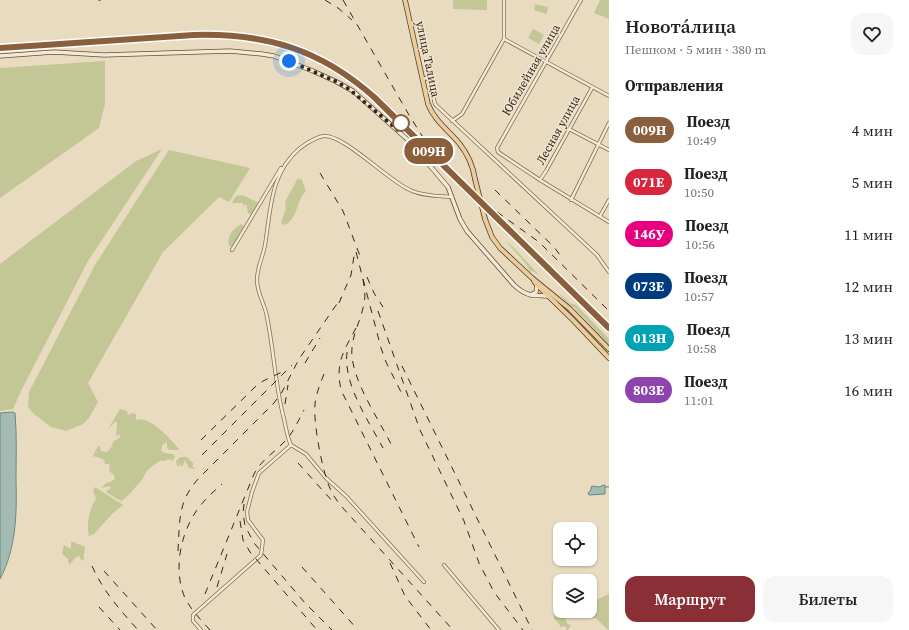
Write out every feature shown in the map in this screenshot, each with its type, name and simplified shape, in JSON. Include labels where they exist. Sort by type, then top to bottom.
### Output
[{"type":"main road","name":"улица Талица","points":[[405,0],[431,112],[459,142],[465,151],[472,168],[490,234],[497,244],[532,278]]},
{"type":"main road","points":[[532,278],[547,296],[574,320],[609,358]]},
{"type":"main road","points":[[532,278],[577,315],[609,349]]},
{"type":"street","points":[[452,121],[462,114],[504,39],[504,0]]},
{"type":"street","name":"Юбилейная улица","points":[[540,180],[498,152],[497,148],[581,0]]},
{"type":"street","points":[[504,39],[545,63],[609,96]]},
{"type":"street","points":[[0,56],[54,52],[104,55],[220,51],[262,54],[294,63],[335,81],[357,95],[404,136],[446,184],[462,223],[470,236],[514,284],[530,296],[554,296]]},
{"type":"street","points":[[423,82],[425,78],[429,78],[435,104],[481,146],[491,158],[597,255],[609,272]]},
{"type":"street","name":"Лесная улица","points":[[540,180],[592,88]]},
{"type":"street","points":[[571,200],[609,123]]},
{"type":"street","points":[[569,129],[609,150]]},
{"type":"street","points":[[232,250],[285,163],[305,145],[320,137],[329,136],[342,141],[391,178],[410,190],[452,198]]},
{"type":"street","points":[[285,163],[276,182],[271,203],[265,246],[257,270],[257,284],[259,295],[267,315],[278,397],[291,445],[306,454],[326,478],[346,496],[424,582]]},
{"type":"street","points":[[540,180],[609,222]]},
{"type":"street","points":[[600,216],[609,200]]},
{"type":"street","points":[[530,296],[536,292],[537,285]]},
{"type":"street","points":[[201,630],[193,621],[193,615],[261,556],[263,540],[247,518],[252,492],[259,473],[291,445]]},
{"type":"street","points":[[444,565],[499,630]]},
{"type":"green space","points":[[453,0],[487,0],[487,10],[453,9]]},
{"type":"green space","points":[[600,0],[609,0],[609,19],[594,13]]},
{"type":"green space","points":[[535,4],[548,7],[547,13],[534,10]]},
{"type":"green space","points":[[533,29],[544,35],[539,44],[528,38]]},
{"type":"green space","points":[[105,61],[105,104],[99,128],[0,198],[0,68]]},
{"type":"green space","points":[[162,149],[88,261],[13,409],[0,411],[0,264],[136,161]]},
{"type":"green space","points":[[169,150],[250,168],[229,202],[219,197],[163,252],[88,383],[98,402],[89,418],[83,424],[66,431],[51,427],[34,414],[28,407],[29,392],[95,265]]},
{"type":"green space","points":[[298,178],[300,180],[301,178],[306,191],[292,219],[285,225],[281,223],[286,208],[285,202]]},
{"type":"green space","points":[[242,195],[258,202],[251,215],[248,213],[246,204],[244,206],[242,203],[232,203],[236,196]]},
{"type":"green space","points":[[241,224],[244,227],[233,246],[230,247],[228,240],[229,237],[235,228]]},
{"type":"green space","points":[[506,241],[540,276],[533,271],[530,272]]},
{"type":"green space","points":[[559,294],[570,303],[576,305],[609,339],[609,345],[575,308]]},
{"type":"green space","points":[[557,298],[609,351],[609,356],[554,299]]},
{"type":"green space","points":[[120,409],[127,411],[128,415],[132,413],[136,414],[136,420],[142,419],[154,425],[180,450],[169,450],[167,448],[167,443],[163,444],[161,451],[175,456],[172,462],[172,460],[168,459],[155,464],[145,473],[142,480],[131,492],[121,501],[107,493],[106,491],[110,489],[110,486],[101,488],[105,484],[115,479],[114,475],[109,471],[109,464],[105,464],[104,460],[95,456],[92,458],[98,446],[100,446],[101,451],[107,452],[111,448],[114,440],[115,441],[120,437],[120,434],[118,436],[116,434],[116,421],[108,429]]},
{"type":"green space","points":[[181,457],[187,457],[196,469],[189,468],[185,460],[182,467],[180,464],[177,466],[176,461]]},
{"type":"green space","points":[[95,487],[123,505],[112,514],[94,534],[89,536],[88,522],[90,512],[96,499],[93,491]]},
{"type":"green space","points":[[71,541],[85,548],[84,559],[82,561],[79,556],[69,565],[68,559],[62,554],[64,545],[71,549]]},
{"type":"green space","points":[[609,594],[609,630],[594,618],[597,618],[597,600]]},
{"type":"green space","points":[[554,618],[565,618],[568,625],[571,624],[568,630],[566,630],[567,628],[565,626],[561,627],[556,620],[554,620]]},
{"type":"water","points":[[0,413],[15,413],[16,430],[16,518],[9,556],[0,579]]},
{"type":"water","points":[[604,485],[605,494],[589,495],[588,493],[592,486],[599,487]]},
{"type":"railway","points":[[325,0],[338,8],[352,20]]},
{"type":"railway","points":[[343,0],[426,142]]},
{"type":"railway","points":[[0,48],[194,35],[221,35],[246,37],[270,42],[315,58],[358,84],[378,102],[609,328]]},
{"type":"railway","points":[[320,173],[343,211],[360,256]]},
{"type":"railway","points":[[495,190],[554,247],[563,259]]},
{"type":"railway","points":[[497,212],[539,242],[609,311]]},
{"type":"railway","points":[[356,252],[381,348],[386,362],[403,396]]},
{"type":"railway","points":[[339,303],[351,275],[354,256]]},
{"type":"railway","points":[[367,277],[374,293],[383,307]]},
{"type":"railway","points":[[363,279],[365,300],[353,342],[352,359],[360,384],[372,410],[391,444]]},
{"type":"railway","points":[[178,551],[181,512],[187,494],[200,477],[274,403],[282,392],[299,359],[341,298]]},
{"type":"railway","points":[[378,311],[420,430],[464,521],[479,563],[494,592],[523,630]]},
{"type":"railway","points":[[356,328],[344,350],[340,364],[339,380],[341,390],[419,547]]},
{"type":"railway","points":[[305,363],[320,338]]},
{"type":"railway","points":[[347,352],[349,377],[353,389],[364,414],[383,448]]},
{"type":"railway","points":[[202,455],[292,365]]},
{"type":"railway","points":[[402,366],[532,630]]},
{"type":"railway","points":[[201,440],[256,386],[282,372]]},
{"type":"railway","points":[[324,374],[318,389],[315,422],[326,478],[336,500],[453,630]]},
{"type":"railway","points":[[285,404],[288,385]]},
{"type":"railway","points":[[205,594],[254,474],[264,461],[287,438],[296,426],[304,410]]},
{"type":"railway","points":[[298,463],[334,503]]},
{"type":"railway","points":[[210,630],[193,611],[185,598],[181,587],[179,565],[183,541],[191,520],[203,503],[222,484]]},
{"type":"railway","points":[[244,504],[243,513],[245,526],[254,543],[305,603],[332,630]]},
{"type":"railway","points":[[240,521],[243,540],[250,552],[317,630]]},
{"type":"railway","points":[[217,587],[227,554]]},
{"type":"railway","points":[[390,563],[405,596],[431,630]]},
{"type":"railway","points":[[92,566],[96,575],[118,608],[138,630]]},
{"type":"railway","points":[[302,567],[358,630]]},
{"type":"railway","points":[[104,571],[157,630]]},
{"type":"railway","points":[[99,607],[120,630]]},
{"type":"train","name":"009Н","points":[[0,48],[194,35],[221,35],[252,37],[267,40],[310,55],[347,76],[374,97],[609,328]]},
{"type":"route","points":[[289,61],[335,81],[349,89],[368,103],[399,131],[401,123]]}]
